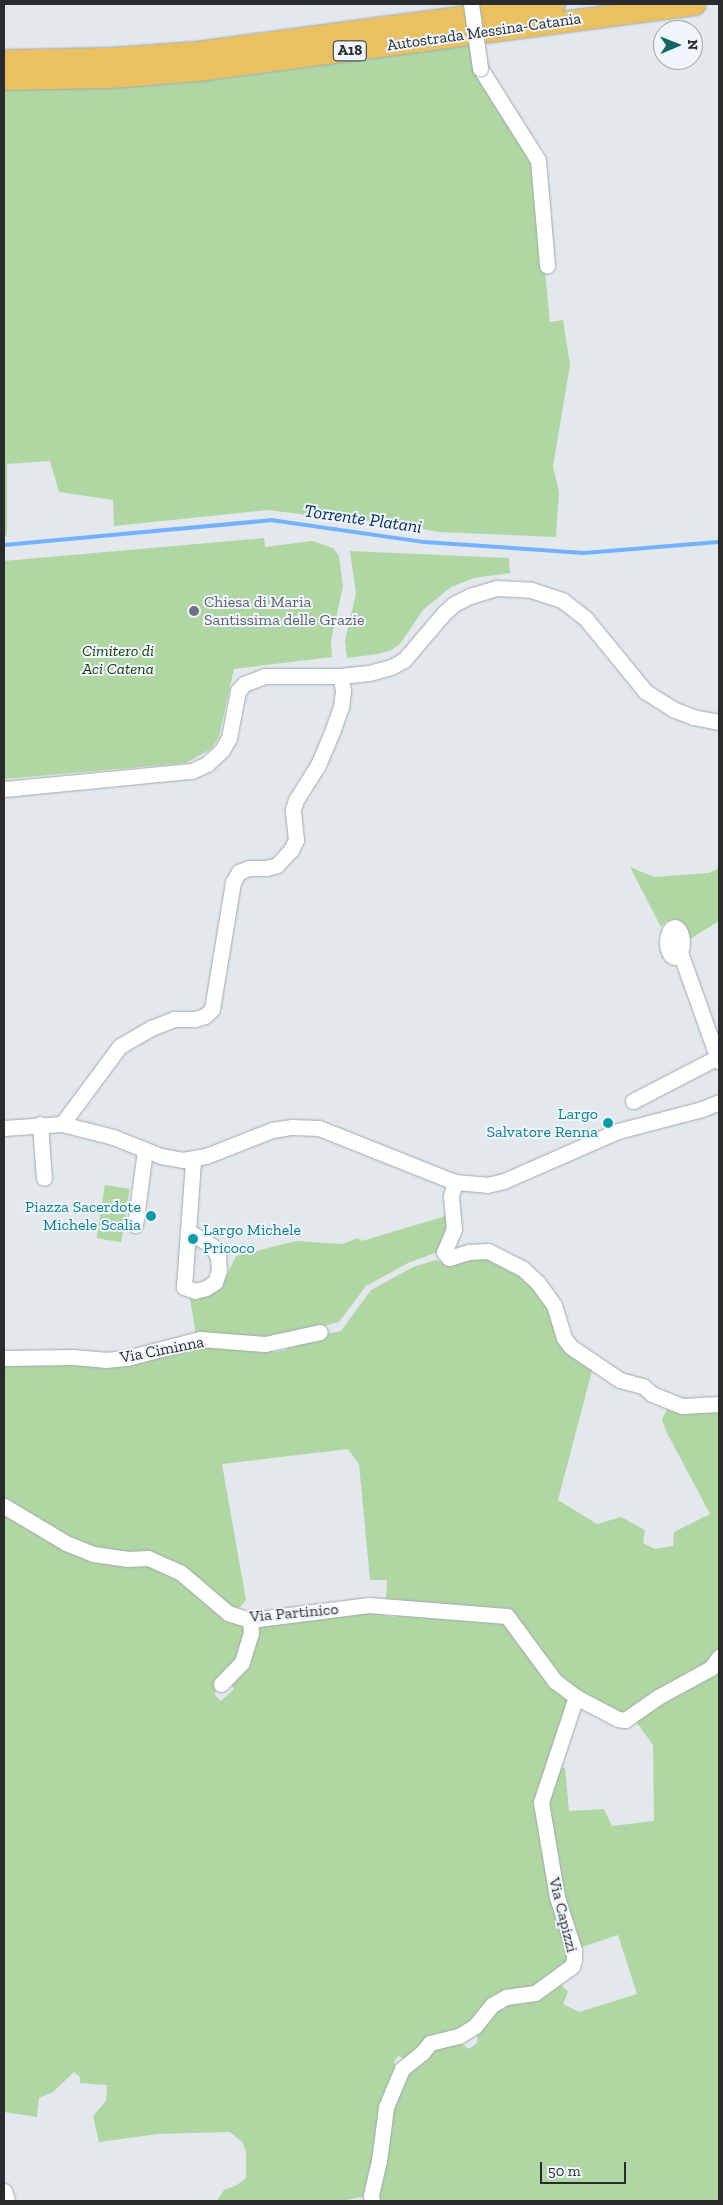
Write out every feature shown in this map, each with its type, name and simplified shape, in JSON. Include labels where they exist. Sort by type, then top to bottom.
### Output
[{"type":"highway","name":"Autostrada Messina-Catania","points":[[4,60],[101,59],[195,52],[554,4]]},
{"type":"highway","name":"Autostrada Messina-Catania","points":[[4,78],[111,77],[217,68],[695,4]]},
{"type":"street","points":[[471,4],[480,68],[538,160],[547,266]]},
{"type":"street","points":[[4,789],[192,771],[207,764],[222,750],[229,738],[238,691],[244,684],[265,676],[340,676],[369,673],[391,667],[404,660],[454,604],[482,591],[497,588],[515,588],[550,594],[576,609],[646,692],[675,710],[710,722],[719,722]]},
{"type":"street","points":[[62,1124],[120,1046],[151,1028],[174,1019],[195,1019],[205,1016],[212,1009],[233,882],[239,872],[249,868],[266,868],[277,865],[291,850],[296,840],[294,809],[296,800],[318,765],[341,707],[343,690],[340,676]]},
{"type":"street","points":[[633,1101],[718,1060],[676,941]]},
{"type":"street","points":[[4,1128],[40,1124],[62,1124],[113,1137],[145,1150],[175,1159],[193,1160],[272,1130],[292,1127],[319,1128],[455,1182],[487,1185],[504,1181],[618,1131],[702,1109],[719,1102]]},
{"type":"street","points":[[40,1124],[44,1178]]},
{"type":"street","points":[[136,1225],[145,1150]]},
{"type":"street","points":[[188,1231],[193,1160]]},
{"type":"street","points":[[455,1182],[451,1196],[454,1229],[444,1252],[449,1258],[469,1252],[488,1251],[522,1268],[538,1283],[554,1305],[564,1338],[571,1347],[620,1380],[643,1386],[652,1394],[682,1406],[719,1404]]},
{"type":"street","name":"Via Ciminna","points":[[4,1358],[120,1359],[200,1339],[265,1344],[320,1332]]},
{"type":"street","name":"Via Partinico","points":[[4,1506],[66,1543],[93,1554],[127,1559],[148,1558],[180,1572],[228,1613],[250,1620],[369,1605],[507,1616],[555,1681],[576,1697]]},
{"type":"street","points":[[221,1684],[242,1662],[251,1633],[250,1620]]},
{"type":"street","points":[[576,1697],[618,1719],[625,1720],[658,1697],[711,1668],[719,1657]]},
{"type":"street","name":"Via Capizzi","points":[[372,2201],[371,2195],[379,2161],[386,2107],[402,2069],[422,2053],[430,2043],[460,2036],[475,2026],[492,2005],[506,1997],[535,1993],[572,1966],[574,1950],[557,1897],[541,1802],[576,1697]]},
{"type":"street","points":[[4,2191],[7,2201]]},
{"type":"green space","points":[[469,45],[534,161],[550,322],[563,320],[570,365],[553,466],[559,492],[556,537],[439,532],[386,522],[339,519],[268,510],[114,526],[113,500],[59,492],[50,461],[7,464],[7,534],[4,539],[4,89],[109,87],[202,81]]},
{"type":"green space","name":"Cimitero di Aci Catena","points":[[264,538],[265,547],[312,541],[333,548],[339,556],[343,587],[331,640],[332,657],[234,669],[219,737],[211,749],[186,763],[4,779],[4,561]]},
{"type":"green space","points":[[350,551],[509,558],[510,573],[474,578],[451,587],[423,610],[400,644],[391,650],[378,654],[347,658],[345,640],[356,594]]},
{"type":"green space","points":[[630,867],[654,877],[709,873],[719,868],[719,921],[685,942],[685,931],[679,922],[667,921],[661,927]]},
{"type":"green space","points":[[105,1185],[130,1189],[121,1242],[97,1238]]},
{"type":"green space","points":[[449,1215],[450,1225],[440,1251],[408,1263],[366,1286],[339,1322],[262,1341],[196,1336],[190,1298],[211,1293],[225,1279],[236,1256],[296,1241],[342,1244],[358,1238],[362,1241]]},
{"type":"green space","points":[[476,1254],[520,1271],[593,1367],[558,1500],[597,1524],[621,1517],[645,1530],[643,1543],[655,1549],[673,1546],[674,1532],[710,1514],[666,1431],[662,1419],[669,1406],[719,1407],[719,1649],[713,1660],[623,1717],[567,1684],[508,1613],[386,1600],[387,1580],[370,1580],[359,1464],[348,1449],[222,1464],[246,1600],[240,1607],[230,1610],[179,1564],[95,1550],[10,1507],[4,1494],[4,1361],[45,1359],[192,1344],[265,1347],[275,1352],[286,1350],[292,1341],[341,1331],[371,1290],[413,1267],[436,1260],[443,1263],[458,1263]]},
{"type":"green space","points":[[4,1511],[31,1529],[144,1561],[175,1573],[233,1621],[244,1626],[246,1632],[235,1661],[217,1684],[215,1695],[221,1701],[234,1689],[229,1682],[246,1663],[262,1622],[319,1619],[380,1611],[386,1616],[395,1617],[400,1614],[506,1619],[570,1701],[544,1775],[571,1960],[558,1971],[472,2024],[405,2060],[399,2056],[394,2061],[397,2070],[366,2196],[342,2201],[217,2201],[224,2190],[237,2185],[246,2178],[246,2151],[242,2142],[230,2132],[158,2134],[99,2142],[93,2116],[106,2101],[107,2085],[80,2083],[80,2077],[74,2072],[53,2092],[39,2098],[37,2117],[4,2112]]},
{"type":"green space","points":[[719,1664],[719,2201],[376,2201],[389,2108],[404,2073],[438,2044],[459,2041],[469,2049],[477,2043],[478,2027],[494,2008],[558,1981],[568,1992],[563,2004],[579,2012],[637,1994],[618,1935],[576,1949],[560,1896],[546,1799],[558,1766],[565,1768],[569,1811],[604,1809],[612,1826],[654,1821],[653,1745],[634,1719]]},
{"type":"waterway","name":"Torrente Platani","points":[[4,545],[271,520],[424,542],[584,553],[719,542]]},
{"type":"place","name":"Chiesa di Maria Santissima delle Grazie","points":[[194,611]]},
{"type":"place","name":"Largo Salvatore Renna","points":[[608,1123]]},
{"type":"place","name":"Piazza Sacerdote Michele Scalia","points":[[151,1216]]},
{"type":"place","name":"Largo Michele Pricoco","points":[[193,1239]]}]
